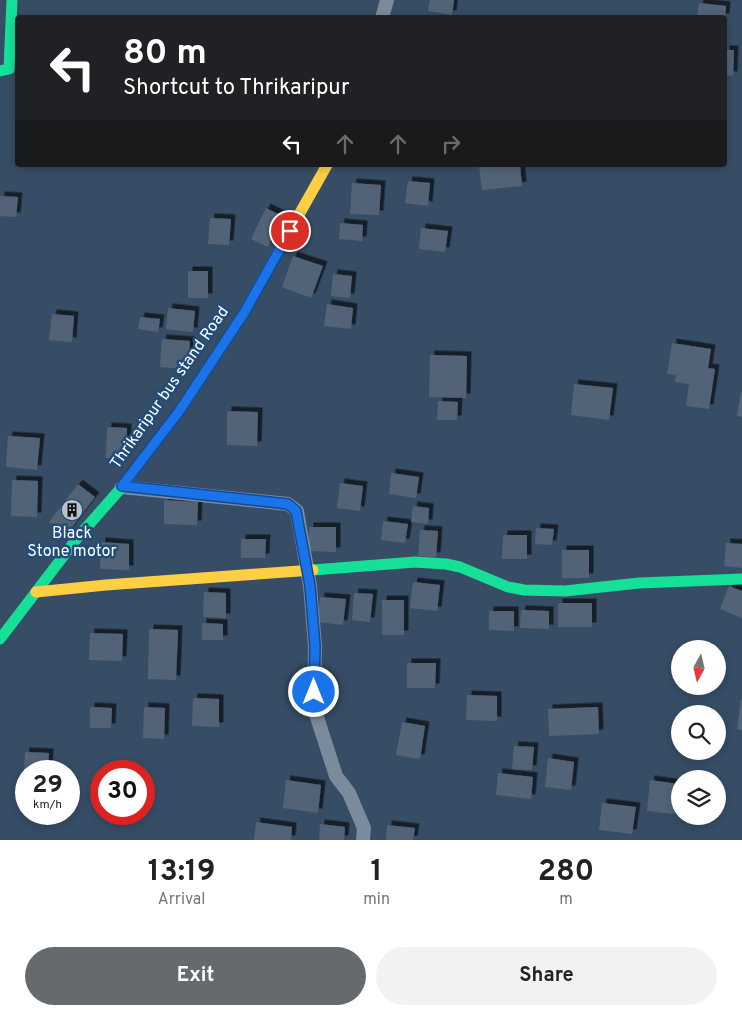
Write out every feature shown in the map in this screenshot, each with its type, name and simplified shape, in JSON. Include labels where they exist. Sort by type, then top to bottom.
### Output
[{"type":"street","points":[[0,71],[9,69],[12,0]]},
{"type":"street","points":[[383,15],[387,0]]},
{"type":"street","name":"Thrikaripur bus stand Road","points":[[0,639],[78,537],[122,486],[180,410],[244,313],[326,167]]},
{"type":"street","points":[[122,486],[288,504],[296,511],[310,586],[315,646],[314,708],[336,776],[349,793],[364,828],[363,840]]},
{"type":"street","points":[[36,592],[106,584],[415,562],[460,567],[508,587],[524,590],[565,591],[638,584],[742,579]]},
{"type":"building","points":[[430,0],[454,0],[452,15],[428,11]]},
{"type":"building","points":[[699,3],[726,6],[725,15],[697,15]]},
{"type":"building","points":[[727,50],[734,50],[733,76],[727,75]]},
{"type":"building","points":[[479,167],[520,167],[522,186],[482,190]]},
{"type":"building","points":[[408,181],[430,183],[428,206],[405,203]]},
{"type":"building","points":[[352,183],[381,185],[379,215],[350,214]]},
{"type":"building","points":[[0,196],[18,197],[16,217],[0,216]]},
{"type":"building","points":[[266,208],[282,216],[268,247],[251,239]]},
{"type":"building","points":[[210,218],[231,219],[229,245],[208,244]]},
{"type":"building","points":[[340,223],[363,225],[362,241],[339,239]]},
{"type":"building","points":[[421,228],[448,231],[445,252],[419,249]]},
{"type":"building","points":[[293,256],[323,266],[311,298],[282,287]]},
{"type":"building","points":[[188,271],[208,271],[208,298],[188,298]]},
{"type":"building","points":[[333,274],[352,276],[350,298],[331,296]]},
{"type":"building","points":[[327,304],[353,308],[351,329],[324,326]]},
{"type":"building","points":[[168,308],[195,311],[193,332],[166,329]]},
{"type":"building","points":[[52,314],[74,316],[72,342],[49,340]]},
{"type":"building","points":[[140,317],[160,319],[158,332],[138,329]]},
{"type":"building","points":[[162,339],[190,341],[188,369],[160,367]]},
{"type":"building","points":[[672,343],[711,349],[708,368],[715,369],[709,409],[686,406],[689,384],[675,382],[676,375],[667,374]]},
{"type":"building","points":[[430,355],[467,356],[466,398],[429,397]]},
{"type":"building","points":[[574,384],[613,388],[609,420],[571,415]]},
{"type":"building","points":[[742,392],[742,417],[737,416]]},
{"type":"building","points":[[438,401],[458,402],[457,420],[437,420]]},
{"type":"building","points":[[227,411],[258,412],[257,446],[227,445]]},
{"type":"building","points":[[107,427],[127,428],[126,459],[106,458]]},
{"type":"building","points":[[8,436],[40,438],[37,470],[6,467]]},
{"type":"building","points":[[391,473],[419,477],[416,498],[389,494]]},
{"type":"building","points":[[12,480],[38,481],[37,517],[11,516]]},
{"type":"building","points":[[340,483],[363,486],[360,511],[337,508]]},
{"type":"building","name":"Black Stone motor","points":[[78,484],[95,497],[66,535],[49,522]]},
{"type":"building","points":[[164,500],[198,502],[197,525],[164,524]]},
{"type":"building","points":[[413,506],[429,508],[428,524],[411,522]]},
{"type":"building","points":[[383,521],[408,524],[405,543],[381,540]]},
{"type":"building","points":[[309,527],[336,527],[336,552],[309,551]]},
{"type":"building","points":[[536,528],[554,529],[552,545],[535,544]]},
{"type":"building","points":[[420,530],[438,531],[436,557],[418,556]]},
{"type":"building","points":[[503,535],[527,535],[527,559],[502,559]]},
{"type":"building","points":[[241,539],[266,539],[265,558],[241,558]]},
{"type":"building","points":[[101,542],[129,544],[129,570],[100,569]]},
{"type":"building","points":[[726,543],[742,544],[742,568],[724,566]]},
{"type":"building","points":[[562,550],[589,550],[589,578],[562,578]]},
{"type":"building","points":[[413,582],[440,585],[437,611],[410,608]]},
{"type":"building","points":[[729,586],[742,591],[742,618],[720,609]]},
{"type":"building","points":[[204,592],[226,593],[226,618],[203,617]]},
{"type":"building","points":[[354,593],[373,594],[370,622],[352,620]]},
{"type":"building","points":[[320,597],[346,599],[343,625],[318,622]]},
{"type":"building","points":[[382,600],[404,600],[404,635],[382,635]]},
{"type":"building","points":[[558,603],[592,603],[592,627],[558,627]]},
{"type":"building","points":[[521,610],[549,611],[549,629],[520,628]]},
{"type":"building","points":[[489,611],[514,611],[514,631],[489,630]]},
{"type":"building","points":[[202,623],[223,624],[223,640],[202,640]]},
{"type":"building","points":[[149,629],[178,630],[176,680],[148,679]]},
{"type":"building","points":[[90,633],[123,634],[122,661],[89,660]]},
{"type":"building","points":[[407,663],[436,663],[435,688],[407,688]]},
{"type":"building","points":[[467,695],[497,696],[497,721],[466,720]]},
{"type":"building","points":[[193,698],[219,699],[219,727],[192,726]]},
{"type":"building","points":[[742,700],[742,730],[737,729]]},
{"type":"building","points":[[90,707],[112,708],[111,728],[90,728]]},
{"type":"building","points":[[144,707],[165,708],[164,739],[143,738]]},
{"type":"building","points":[[598,707],[599,734],[549,736],[548,709]]},
{"type":"building","points":[[402,722],[425,726],[420,759],[396,755]]},
{"type":"building","points":[[514,746],[534,747],[532,770],[512,769]]},
{"type":"building","points":[[25,752],[49,753],[49,760],[25,760]]},
{"type":"building","points":[[548,758],[574,762],[571,790],[545,787]]},
{"type":"building","points":[[498,773],[533,777],[531,799],[496,795]]},
{"type":"building","points":[[286,780],[321,785],[318,813],[283,808]]},
{"type":"building","points":[[650,780],[671,783],[671,814],[647,811]]},
{"type":"building","points":[[602,803],[636,807],[632,834],[599,830]]},
{"type":"building","points":[[256,822],[292,827],[291,840],[254,840]]},
{"type":"building","points":[[320,824],[345,827],[344,840],[319,840]]},
{"type":"building","points":[[387,825],[415,828],[413,840],[386,840]]},
{"type":"traffic: fast","points":[[0,71],[9,69],[12,0]]},
{"type":"traffic: fast","points":[[0,639],[78,537],[122,487],[180,410],[244,313],[279,250]]},
{"type":"traffic: fast","points":[[313,570],[415,562],[446,564],[460,567],[508,587],[524,590],[565,591],[639,583],[742,579]]},
{"type":"traffic: slow","points":[[279,250],[326,167]]},
{"type":"traffic: slow","points":[[36,592],[313,570]]},
{"type":"place","name":"Black Stone motor","points":[[72,510]]},
{"type":"route","points":[[290,231],[244,313],[180,410],[122,486],[288,504],[296,511],[310,586],[315,646],[314,692]]}]
